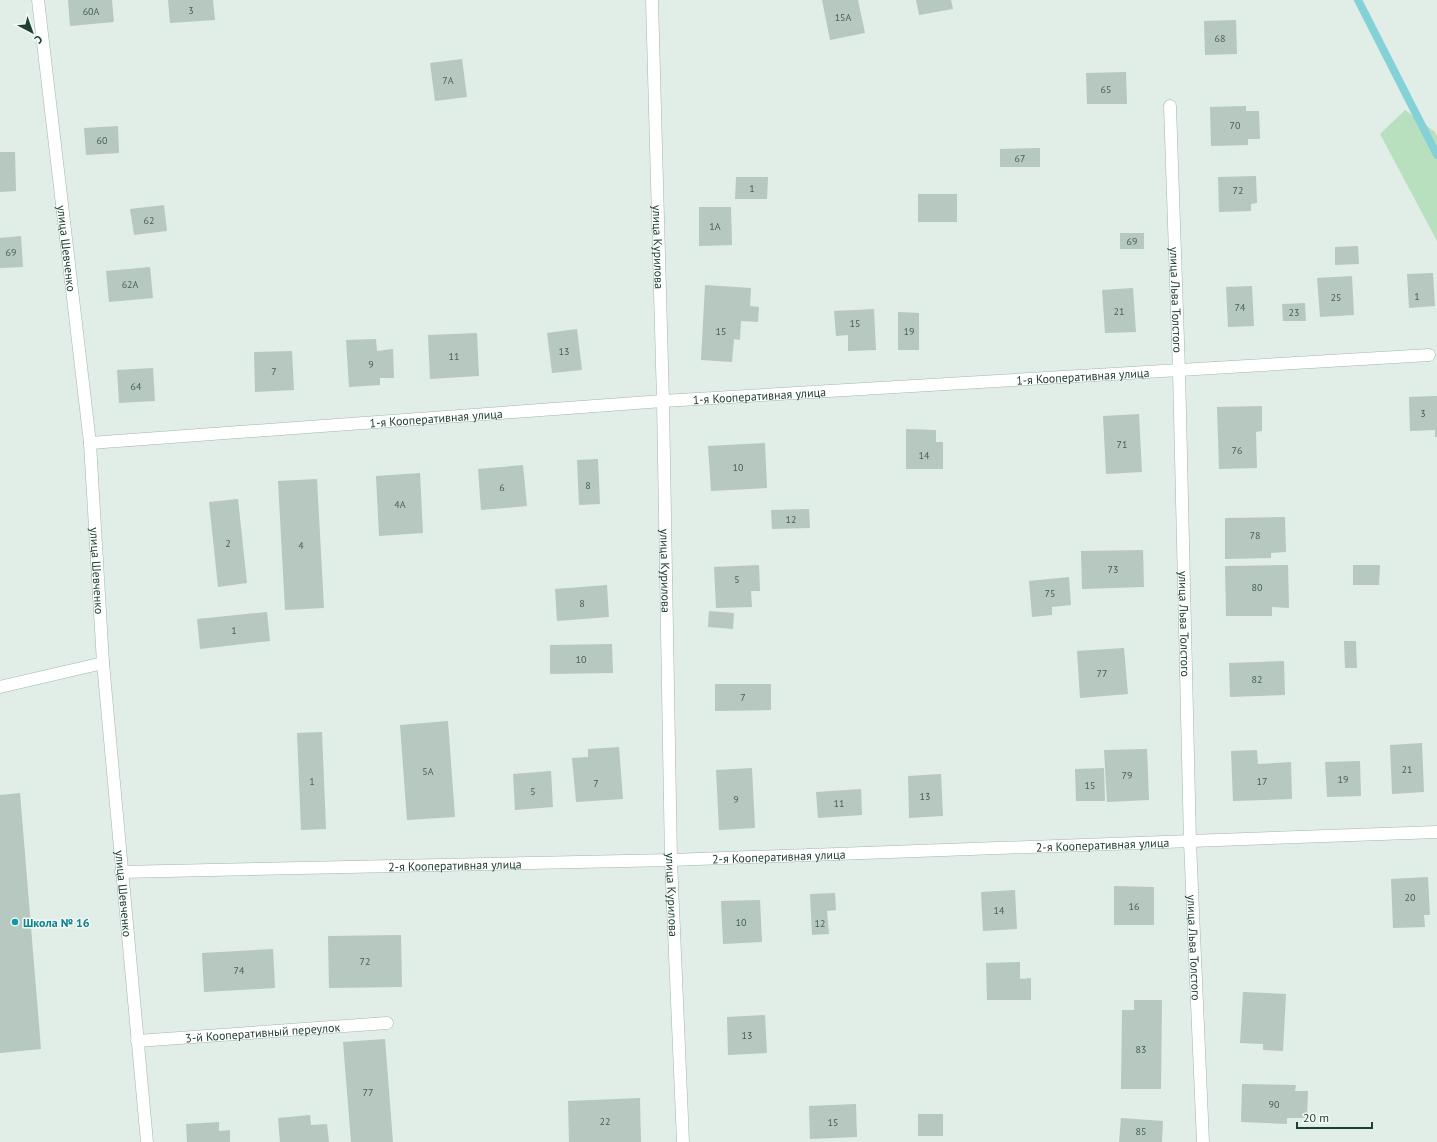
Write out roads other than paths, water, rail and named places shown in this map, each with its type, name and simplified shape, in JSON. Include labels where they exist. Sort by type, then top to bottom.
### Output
[{"type":"street","name":"улица Шевченко","points":[[38,0],[90,443],[103,663],[147,1142]]},
{"type":"street","name":"улица Курилова","points":[[652,0],[663,401],[671,860],[683,1142]]},
{"type":"street","name":"улица Льва Толстого","points":[[1170,106],[1179,371],[1190,842],[1203,1142]]},
{"type":"street","name":"1-я Кооперативная улица","points":[[90,443],[663,401],[1429,355]]},
{"type":"street","points":[[0,687],[103,663]]},
{"type":"street","name":"2-я Кооперативная улица","points":[[121,872],[671,860],[1437,832]]},
{"type":"street","name":"3-й Кооперативный переулок","points":[[137,1041],[387,1022]]},
{"type":"waterway","points":[[1358,0],[1437,155]]},
{"type":"place","name":"Школа № 16","points":[[15,922]]}]
